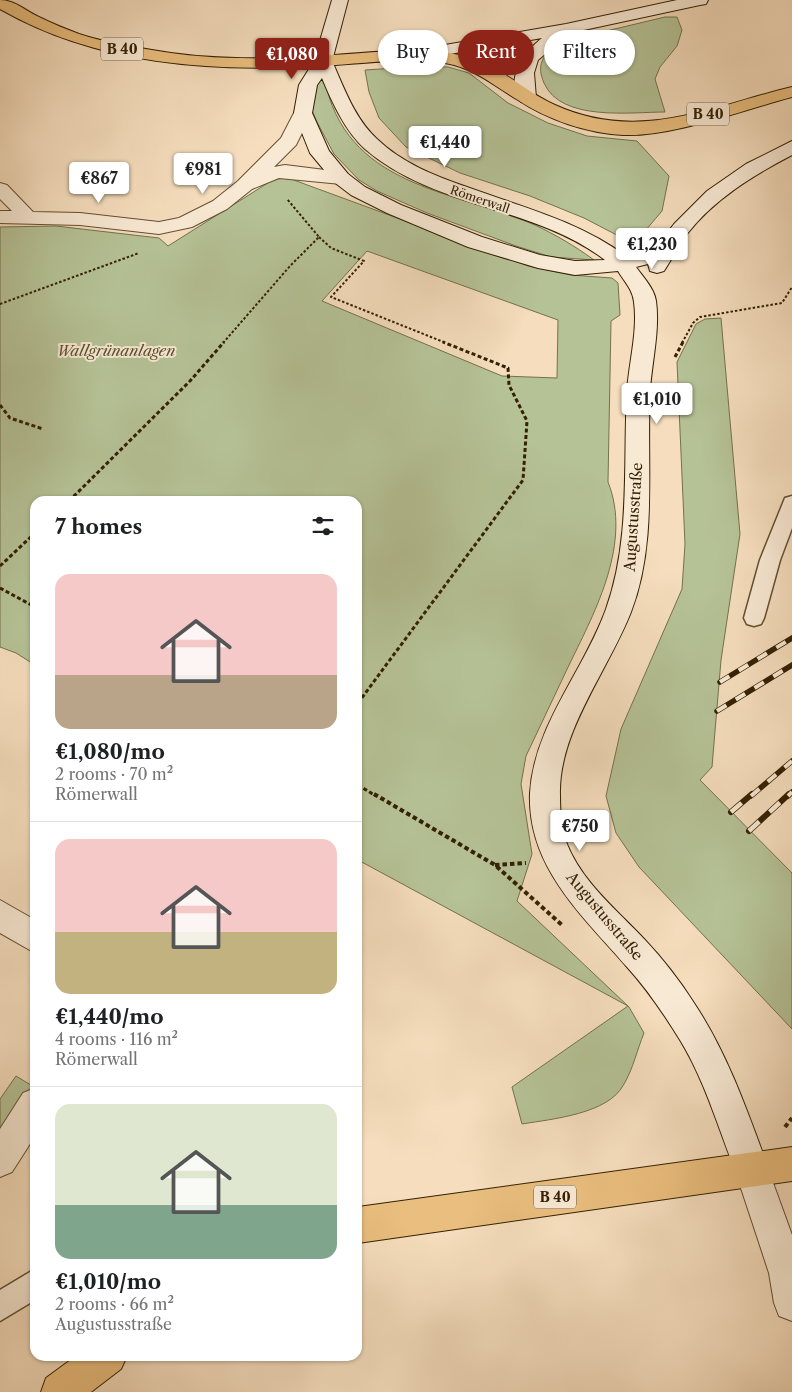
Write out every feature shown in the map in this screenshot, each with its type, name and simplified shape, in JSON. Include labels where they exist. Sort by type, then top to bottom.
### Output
[{"type":"main road","points":[[0,217],[80,219],[160,228],[173,227],[201,216],[245,185],[289,141],[303,113],[308,85],[323,61],[340,0]]},
{"type":"main road","points":[[448,49],[566,29],[700,0]]},
{"type":"main road","name":"B 40","points":[[0,2],[26,17],[62,32],[141,53],[200,61],[253,64],[378,58]]},
{"type":"main road","points":[[527,98],[524,70],[527,62],[534,54],[566,29]]},
{"type":"main road","name":"B 40","points":[[448,59],[474,65],[527,98],[583,122],[623,129],[672,124],[792,92]]},
{"type":"main road","name":"Römerwall","points":[[323,61],[358,129],[371,145],[392,160],[424,178],[446,187],[542,219],[576,234],[625,264]]},
{"type":"main road","points":[[303,113],[320,153],[341,178],[362,194],[475,242],[514,255],[574,268],[608,267],[661,257]]},
{"type":"main road","points":[[645,298],[661,257],[682,228],[712,198],[743,173],[792,147]]},
{"type":"main road","points":[[245,185],[274,173],[285,171],[341,178]]},
{"type":"main road","points":[[0,189],[18,204],[27,217]]},
{"type":"main road","points":[[625,264],[638,282],[645,298]]},
{"type":"main road","name":"Augustusstraße","points":[[645,298],[639,392],[634,539],[628,584],[614,622],[554,747],[545,788],[547,824],[558,860],[592,905],[649,969],[685,1018],[708,1059],[752,1170],[787,1273],[792,1303]]},
{"type":"main road","points":[[0,915],[30,935]]},
{"type":"main road","points":[[0,1160],[30,1113]]},
{"type":"main road","name":"B 40","points":[[362,1224],[792,1164]]},
{"type":"main road","points":[[60,1392],[101,1361]]},
{"type":"lane","points":[[754,618],[770,560],[792,503]]},
{"type":"lane","points":[[0,1307],[30,1286]]},
{"type":"path","points":[[284,195],[319,237],[331,248],[364,261],[331,297],[508,368],[509,385],[527,421],[523,480],[362,698]]},
{"type":"path","points":[[74,496],[190,381],[290,266],[319,237]]},
{"type":"path","points":[[0,304],[146,250]]},
{"type":"path","points":[[672,362],[693,323],[700,317],[782,303],[792,287]]},
{"type":"path","points":[[0,405],[10,418],[43,429]]},
{"type":"path","points":[[0,566],[30,538]]},
{"type":"path","points":[[0,588],[30,605]]},
{"type":"path","points":[[362,787],[495,865],[564,927]]},
{"type":"green space","points":[[665,17],[677,17],[682,30],[677,46],[660,67],[655,79],[665,112],[616,113],[581,109],[565,104],[553,95],[544,83],[541,66],[544,57],[544,75],[635,75],[635,30],[610,30]]},
{"type":"green space","points":[[448,67],[458,70],[458,75],[472,75],[508,103],[548,123],[587,136],[637,141],[669,176],[662,211],[634,244],[584,218],[530,196],[460,173],[406,147],[379,118],[369,92],[365,70],[378,69],[378,75],[448,75]]},
{"type":"green space","points":[[324,77],[336,113],[354,141],[378,163],[406,179],[436,191],[535,225],[565,241],[594,260],[551,257],[516,246],[427,213],[377,191],[359,180],[334,154],[310,106],[312,80]]},
{"type":"green space","name":"Wallgrünanlagen","points":[[281,178],[291,179],[528,266],[571,275],[612,278],[618,283],[620,315],[611,321],[608,482],[614,505],[616,528],[613,552],[600,598],[526,756],[521,784],[532,854],[517,901],[628,1006],[362,862],[362,496],[30,496],[30,662],[16,653],[0,647],[0,227],[56,226],[159,238],[168,246],[271,181]],"holes":[[[367,251],[558,320],[557,378],[502,376],[322,301]]]},
{"type":"green space","points":[[721,318],[740,534],[721,660],[712,767],[700,780],[792,873],[792,1029],[639,867],[616,833],[606,796],[621,729],[682,589],[685,544],[677,362],[696,324],[705,319]]},
{"type":"green space","points":[[628,1006],[644,1033],[624,1084],[617,1094],[593,1109],[564,1117],[522,1124],[512,1087]]},
{"type":"green space","points":[[16,1076],[30,1085],[30,1093],[0,1135],[0,1099]]},
{"type":"railway","points":[[720,682],[792,638]]},
{"type":"railway","points":[[717,711],[792,665]]},
{"type":"railway","points":[[751,796],[792,761]]},
{"type":"railway","points":[[788,796],[792,792]]},
{"type":"railway","points":[[731,812],[752,794]]},
{"type":"railway","points":[[749,831],[789,794]]}]
